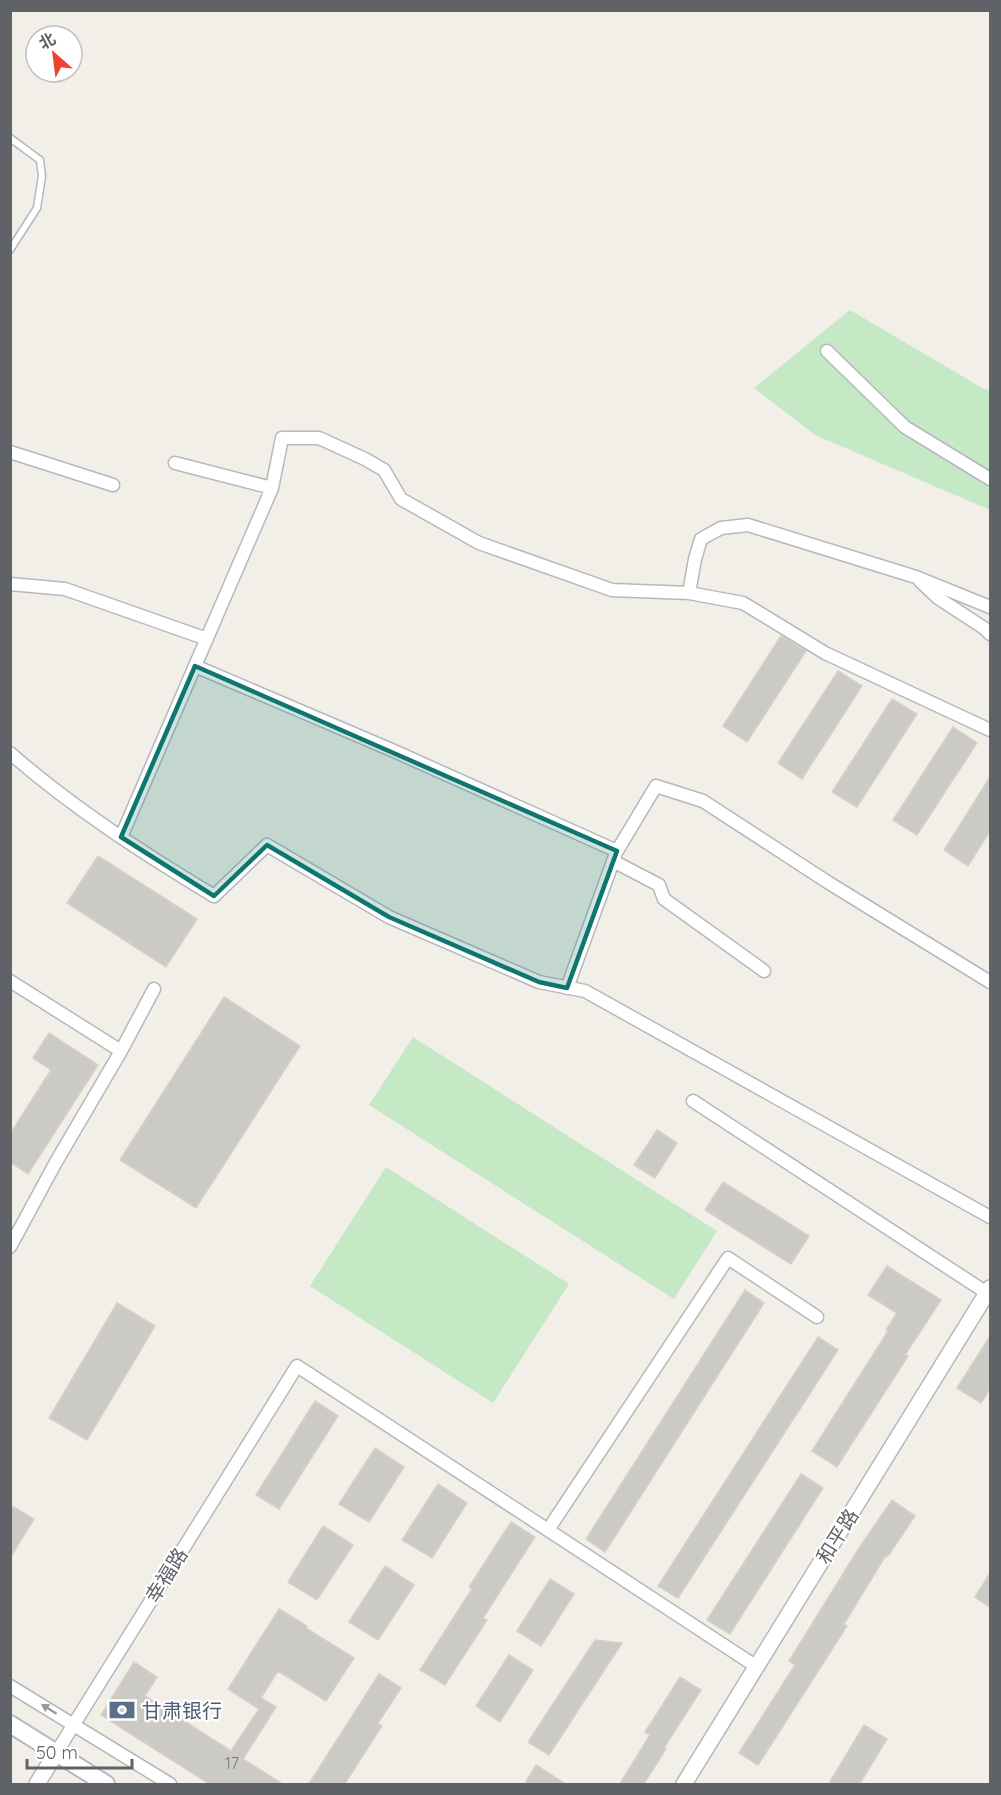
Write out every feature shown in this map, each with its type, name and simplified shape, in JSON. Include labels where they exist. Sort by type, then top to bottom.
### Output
[{"type":"main road","points":[[10,1724],[106,1785]]},
{"type":"street","points":[[827,351],[905,427],[990,479]]},
{"type":"street","points":[[121,837],[272,488],[282,438],[319,438],[365,459],[384,470],[401,499],[479,543],[612,590],[689,592],[743,603],[825,653],[990,730]]},
{"type":"street","points":[[10,452],[113,485]]},
{"type":"street","points":[[175,463],[272,488]]},
{"type":"street","points":[[689,592],[701,539],[721,528],[748,525],[916,577],[990,607]]},
{"type":"street","points":[[916,577],[938,598],[990,634]]},
{"type":"street","points":[[10,584],[65,589],[207,639]]},
{"type":"street","points":[[195,666],[394,751],[615,856],[659,885],[664,899],[764,971]]},
{"type":"street","points":[[10,753],[34,774],[138,850],[214,896],[267,845],[389,917],[538,982],[585,991],[990,1217]]},
{"type":"street","points":[[567,987],[615,856],[656,786],[702,801],[829,883],[990,982]]},
{"type":"street","points":[[10,981],[121,1051]]},
{"type":"street","points":[[10,1247],[154,989]]},
{"type":"street","points":[[693,1101],[989,1292]]},
{"type":"street","points":[[757,1667],[548,1530],[728,1258],[817,1317]]},
{"type":"street","name":"和平路","points":[[684,1785],[989,1292]]},
{"type":"street","name":"幸福路","points":[[37,1785],[297,1365],[548,1530]]},
{"type":"street","points":[[10,1686],[170,1785]]},
{"type":"lane","points":[[10,138],[40,160],[42,176],[37,208],[10,250]]},
{"type":"highlighted area","points":[[195,666],[617,851],[567,988],[539,982],[389,917],[267,845],[214,896],[121,837]]},
{"type":"green space","points":[[850,310],[984,389],[990,390],[990,510],[815,435],[754,388]]},
{"type":"green space","points":[[413,1037],[717,1231],[674,1299],[369,1105]]},
{"type":"green space","points":[[386,1167],[569,1284],[493,1403],[310,1286]]},
{"type":"building","points":[[781,636],[806,651],[747,742],[723,726]]},
{"type":"building","points":[[838,671],[862,686],[802,779],[778,763]]},
{"type":"building","points":[[892,699],[917,714],[857,807],[832,792]]},
{"type":"building","points":[[953,727],[977,743],[917,835],[893,820]]},
{"type":"building","points":[[990,777],[990,831],[968,866],[944,850]]},
{"type":"building","points":[[98,856],[197,919],[166,967],[67,903]]},
{"type":"building","points":[[224,997],[300,1046],[196,1208],[120,1160]]},
{"type":"building","points":[[49,1033],[98,1065],[28,1174],[10,1162],[10,1134],[51,1070],[33,1058]]},
{"type":"building","points":[[657,1130],[677,1143],[655,1178],[634,1165]]},
{"type":"building","points":[[723,1182],[809,1236],[791,1264],[705,1210]]},
{"type":"building","points":[[887,1266],[941,1300],[837,1467],[812,1451],[897,1313],[868,1295]]},
{"type":"building","points":[[745,1290],[764,1303],[605,1552],[586,1539]]},
{"type":"building","points":[[117,1303],[155,1326],[87,1440],[49,1418]]},
{"type":"building","points":[[990,1336],[990,1389],[981,1403],[957,1388]]},
{"type":"building","points":[[818,1337],[838,1350],[678,1598],[658,1586]]},
{"type":"building","points":[[315,1401],[338,1416],[279,1509],[256,1495]]},
{"type":"building","points":[[375,1448],[404,1467],[369,1522],[339,1504]]},
{"type":"building","points":[[801,1474],[823,1488],[730,1634],[707,1620]]},
{"type":"building","points":[[438,1484],[467,1503],[432,1558],[402,1540]]},
{"type":"building","points":[[892,1500],[915,1516],[888,1556],[886,1555],[844,1624],[847,1626],[758,1765],[739,1753],[795,1665],[789,1661],[859,1548]]},
{"type":"building","points":[[10,1505],[34,1519],[10,1558]]},
{"type":"building","points":[[511,1522],[535,1537],[483,1618],[487,1620],[445,1685],[420,1670],[472,1589],[469,1587]]},
{"type":"building","points":[[323,1526],[353,1545],[317,1600],[288,1582]]},
{"type":"building","points":[[385,1566],[414,1585],[378,1640],[349,1622]]},
{"type":"building","points":[[990,1573],[990,1607],[975,1597]]},
{"type":"building","points":[[550,1579],[574,1594],[541,1646],[517,1631]]},
{"type":"building","points":[[279,1609],[354,1658],[326,1701],[278,1671],[261,1698],[276,1707],[243,1759],[284,1785],[211,1785],[101,1715],[134,1662],[157,1677],[145,1696],[231,1751],[259,1709],[228,1689]]},
{"type":"building","points":[[595,1640],[622,1643],[549,1755],[528,1742]]},
{"type":"building","points":[[509,1655],[533,1670],[500,1722],[476,1706]]},
{"type":"building","points":[[379,1674],[401,1688],[378,1723],[382,1726],[344,1785],[308,1785]]},
{"type":"building","points":[[680,1677],[701,1690],[643,1785],[619,1785],[650,1735],[645,1732]]},
{"type":"building","points":[[864,1725],[887,1739],[859,1785],[828,1785]]},
{"type":"building","points":[[536,1765],[567,1785],[524,1785]]},
{"type":"place","name":"甘肃银行","points":[[122,1710]]}]
